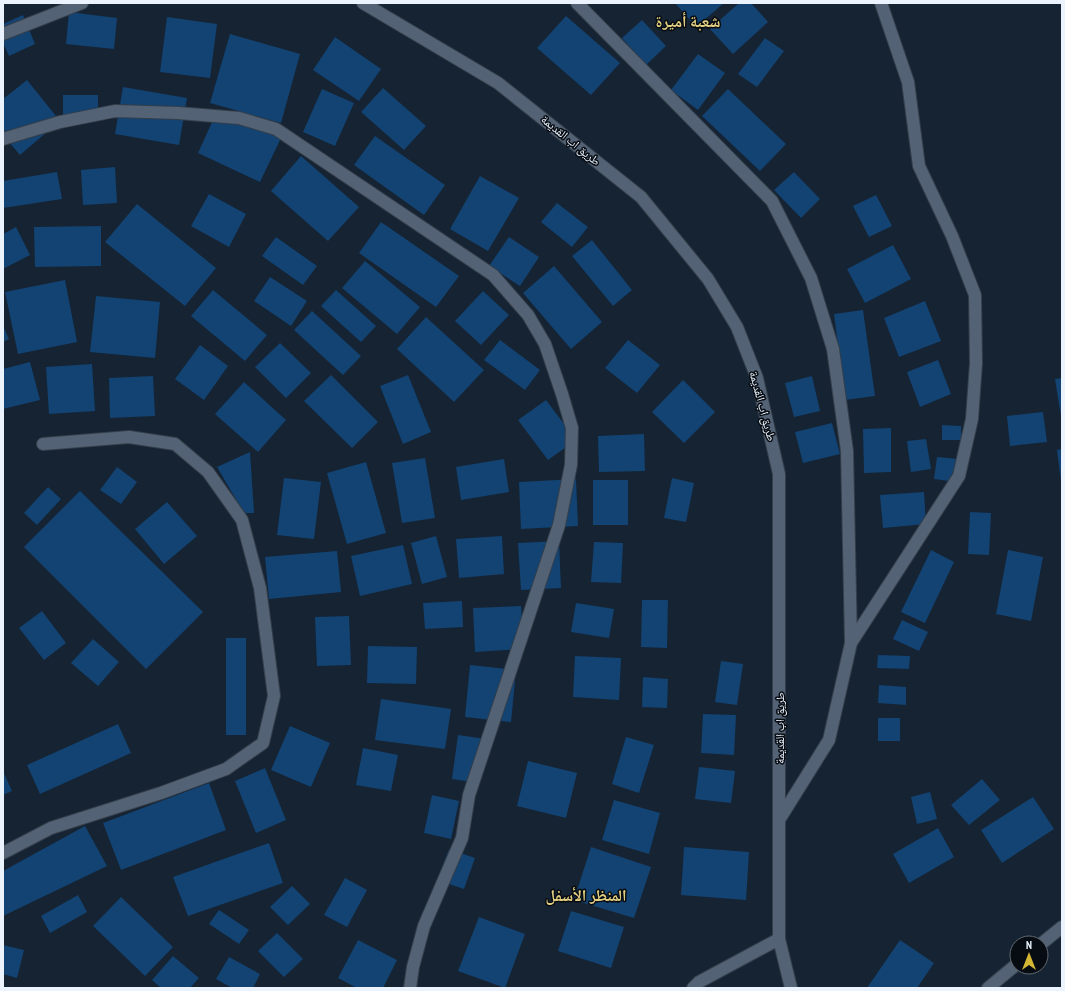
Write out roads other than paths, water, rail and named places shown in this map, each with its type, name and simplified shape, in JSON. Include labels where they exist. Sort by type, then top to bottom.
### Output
[{"type":"street","points":[[3,34],[82,3]]},
{"type":"street","name":"طريق اب القديمة","points":[[363,3],[498,83],[641,197],[708,279],[737,327],[757,378],[780,474],[779,939],[791,988]]},
{"type":"street","points":[[577,3],[772,201],[812,278],[833,349],[847,451],[851,643],[829,740],[779,820]]},
{"type":"street","points":[[851,643],[959,476],[972,419],[976,363],[975,294],[952,236],[919,166],[908,82],[881,3]]},
{"type":"street","points":[[3,139],[60,122],[115,111],[178,113],[239,118],[276,129],[493,275],[528,315],[544,344],[562,394],[572,428],[571,465],[559,525],[469,795],[462,838],[424,926],[413,967],[410,988]]},
{"type":"street","points":[[3,853],[51,828],[161,793],[226,769],[264,743],[274,696],[260,588],[242,520],[208,472],[175,444],[129,437],[43,444]]},
{"type":"street","points":[[1049,938],[1062,927]]},
{"type":"street","points":[[693,988],[699,982],[779,939]]},
{"type":"street","points":[[988,988],[1009,971]]},
{"type":"district","name":"شعبة أميرة","points":[[688,21]]},
{"type":"district","name":"المنظر الأسفل","points":[[586,895]]}]
